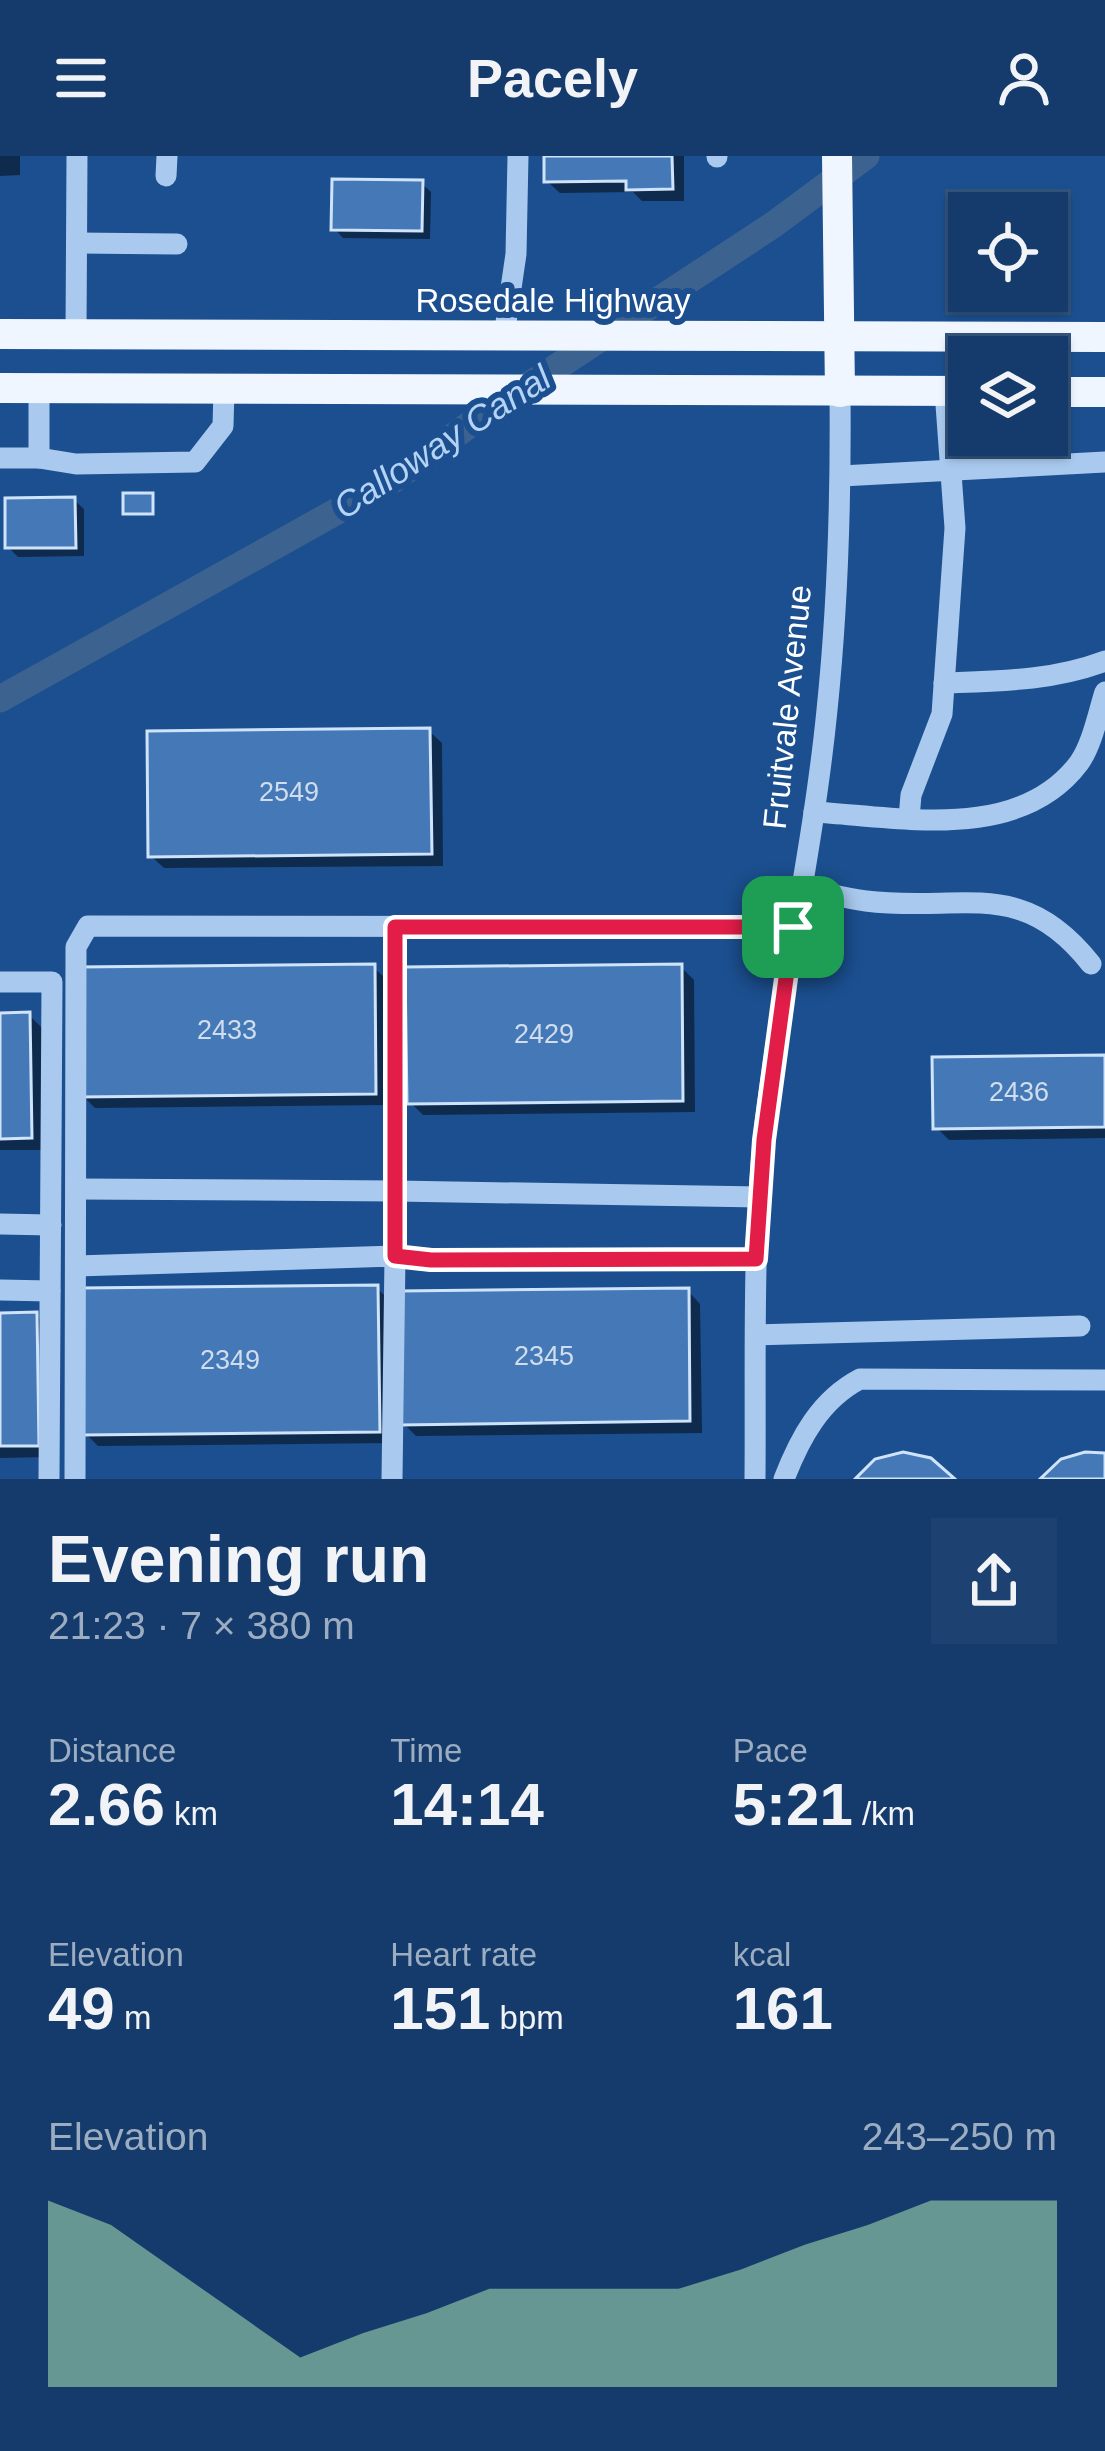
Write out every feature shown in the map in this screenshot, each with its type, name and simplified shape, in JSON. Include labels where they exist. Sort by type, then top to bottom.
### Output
[{"type":"main road","name":"Fruitvale Avenue","points":[[837,156],[840,392]]},
{"type":"main road","name":"Rosedale Highway","points":[[0,334],[1105,337]]},
{"type":"main road","points":[[0,388],[948,391]]},
{"type":"main road","points":[[1068,392],[1105,392]]},
{"type":"street","points":[[76,334],[77,156]]},
{"type":"street","points":[[504,336],[516,254],[518,156]]},
{"type":"street","points":[[77,243],[176,244]]},
{"type":"street","points":[[39,388],[39,458]]},
{"type":"street","points":[[0,458],[76,464],[194,462],[223,426],[224,389]]},
{"type":"street","name":"Fruitvale Avenue","points":[[755,1479],[760,1197],[777,1022],[814,812],[835,616],[840,392]]},
{"type":"street","points":[[909,818],[911,795],[942,714],[955,528],[951,456]]},
{"type":"street","points":[[841,476],[1105,463]]},
{"type":"street","points":[[944,683],[1023,680],[1105,662]]},
{"type":"street","points":[[814,812],[954,820],[1014,811],[1052,792],[1082,760],[1105,692]]},
{"type":"street","points":[[800,888],[867,901],[1013,904],[1044,917],[1091,964]]},
{"type":"street","points":[[76,1479],[76,947],[88,926],[793,927]]},
{"type":"street","points":[[392,1479],[395,927]]},
{"type":"street","points":[[0,982],[52,982],[49,1479]]},
{"type":"street","points":[[77,1190],[760,1197]]},
{"type":"street","points":[[0,1224],[51,1225]]},
{"type":"street","points":[[77,1266],[395,1256],[431,1260],[756,1259]]},
{"type":"street","points":[[0,1290],[50,1291]]},
{"type":"street","points":[[756,1335],[1080,1327]]},
{"type":"street","points":[[784,1479],[817,1413],[842,1388],[860,1379],[1105,1380]]},
{"type":"building","points":[[544,156],[672,156],[673,189],[626,190],[626,181],[544,182]]},
{"type":"building","points":[[332,179],[423,180],[422,231],[331,230]]},
{"type":"building","points":[[123,493],[153,493],[153,514],[123,514]]},
{"type":"building","points":[[75,497],[76,548],[5,548],[5,498]]},
{"type":"building","points":[[430,728],[432,854],[148,857],[147,731]]},
{"type":"building","points":[[375,964],[376,1094],[79,1097],[78,967]]},
{"type":"building","points":[[682,964],[683,1101],[407,1104],[405,967]]},
{"type":"building","points":[[30,1012],[32,1138],[0,1139],[0,1013]]},
{"type":"building","points":[[1105,1055],[1105,1127],[933,1129],[932,1057]]},
{"type":"building","points":[[378,1285],[380,1432],[83,1435],[81,1288]]},
{"type":"building","points":[[689,1288],[690,1421],[400,1425],[399,1291]]},
{"type":"building","points":[[37,1312],[39,1446],[0,1446],[0,1313]]},
{"type":"building","points":[[903,1452],[931,1458],[955,1479],[855,1479],[875,1459]]},
{"type":"building","points":[[1085,1452],[1105,1453],[1105,1479],[1040,1479],[1061,1459]]},
{"type":"waterway","name":"Calloway Canal","points":[[0,699],[393,480],[773,225],[866,156]]},
{"type":"route","points":[[395,927],[793,927],[777,1022],[756,1259],[431,1260],[395,1256],[395,927]]}]
